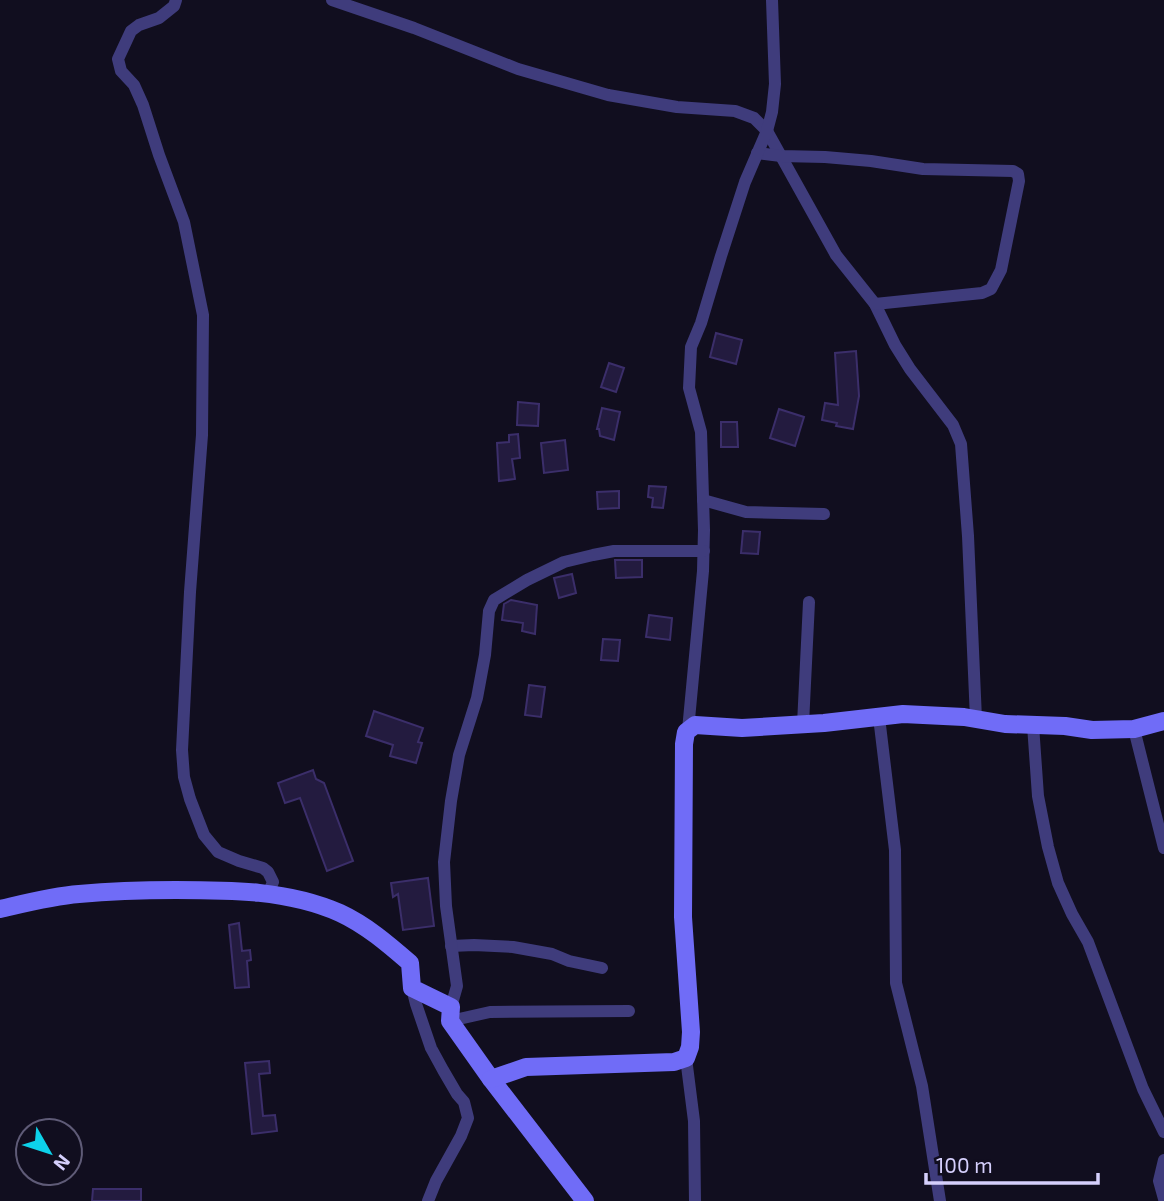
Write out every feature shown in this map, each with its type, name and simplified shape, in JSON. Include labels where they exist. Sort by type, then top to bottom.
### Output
[{"type":"street","points":[[176,0],[174,6],[159,18],[131,31],[118,59],[121,71],[134,85],[143,105],[184,222],[203,314],[202,435],[189,605],[182,750],[184,776],[204,835],[218,852],[268,872],[273,882],[268,894]]},
{"type":"street","points":[[332,0],[531,73],[608,95],[677,107],[735,111],[754,118],[767,131],[836,255],[875,304],[895,345],[953,425],[961,444],[976,719]]},
{"type":"street","points":[[695,1201],[694,1121],[686,1058],[691,1031],[683,917],[684,744],[688,730],[704,551],[704,500],[701,432],[689,388],[691,347],[745,182],[767,131],[772,112],[775,84],[772,0]]},
{"type":"street","points":[[757,153],[871,161],[922,169],[1013,171],[1018,174],[1019,181],[1001,270],[990,289],[982,293],[875,304]]},
{"type":"street","points":[[704,500],[746,512],[824,514]]},
{"type":"street","points":[[451,1014],[457,986],[446,906],[444,862],[459,755],[477,698],[489,611],[494,600],[564,562],[593,555],[614,551],[704,551]]},
{"type":"street","points":[[803,724],[809,602]]},
{"type":"street","points":[[688,730],[695,724],[742,727],[903,714],[1092,730],[1133,729],[1164,721]]},
{"type":"street","points":[[878,717],[895,850],[896,983],[922,1086],[940,1201]]},
{"type":"street","points":[[1033,725],[1038,796],[1058,883],[1088,942],[1143,1089],[1164,1132]]},
{"type":"street","points":[[1133,729],[1164,848]]},
{"type":"street","points":[[0,909],[79,894],[200,890],[268,894],[308,903],[339,913],[366,928],[410,962],[412,988],[431,1048],[464,1102],[468,1118],[428,1201]]},
{"type":"street","points":[[452,946],[513,947],[552,954],[569,961],[602,968]]},
{"type":"street","points":[[412,988],[451,1014],[491,1079],[585,1201]]},
{"type":"street","points":[[451,1014],[629,1011]]},
{"type":"street","points":[[491,1079],[526,1067],[674,1062],[686,1058]]},
{"type":"street","points":[[1164,1160],[1159,1181],[1164,1199]]},
{"type":"building","points":[[716,333],[742,340],[736,364],[710,357]]},
{"type":"building","points":[[856,351],[859,396],[853,429],[822,420],[825,403],[838,405],[835,353]]},
{"type":"building","points":[[609,363],[624,368],[616,392],[601,387]]},
{"type":"building","points":[[518,402],[539,404],[538,426],[517,425]]},
{"type":"building","points":[[602,408],[620,412],[614,440],[600,436],[597,429]]},
{"type":"building","points":[[779,409],[804,417],[795,446],[770,438]]},
{"type":"building","points":[[721,422],[737,422],[738,447],[721,447]]},
{"type":"building","points":[[518,434],[520,458],[512,459],[515,479],[499,481],[497,443],[509,442],[509,435]]},
{"type":"building","points":[[565,440],[568,470],[544,473],[541,443]]},
{"type":"building","points":[[649,486],[666,487],[663,508],[652,507],[653,498],[648,497]]},
{"type":"building","points":[[619,491],[619,508],[598,509],[597,492]]},
{"type":"building","points":[[743,531],[760,532],[758,554],[741,553]]},
{"type":"building","points":[[615,560],[642,560],[642,577],[616,578]]},
{"type":"building","points":[[572,574],[576,593],[559,598],[554,578]]},
{"type":"building","points":[[511,600],[537,605],[535,634],[522,631],[523,623],[502,620],[504,604]]},
{"type":"building","points":[[649,615],[672,618],[670,640],[646,637]]},
{"type":"building","points":[[603,639],[620,640],[618,661],[601,660]]},
{"type":"building","points":[[529,685],[545,687],[541,717],[525,715]]},
{"type":"building","points":[[374,711],[423,728],[418,742],[422,743],[416,763],[390,756],[393,745],[366,736]]},
{"type":"building","points":[[313,770],[316,779],[324,783],[353,861],[327,871],[300,798],[285,803],[278,783]]},
{"type":"building","points":[[428,878],[434,926],[403,930],[398,894],[393,897],[391,883]]},
{"type":"building","points":[[239,923],[242,951],[250,950],[251,960],[247,961],[249,987],[235,988],[229,925]]},
{"type":"building","points":[[269,1061],[270,1073],[259,1074],[263,1116],[275,1115],[277,1131],[252,1134],[245,1063]]},
{"type":"building","points":[[93,1189],[141,1189],[141,1201],[92,1201]]}]
